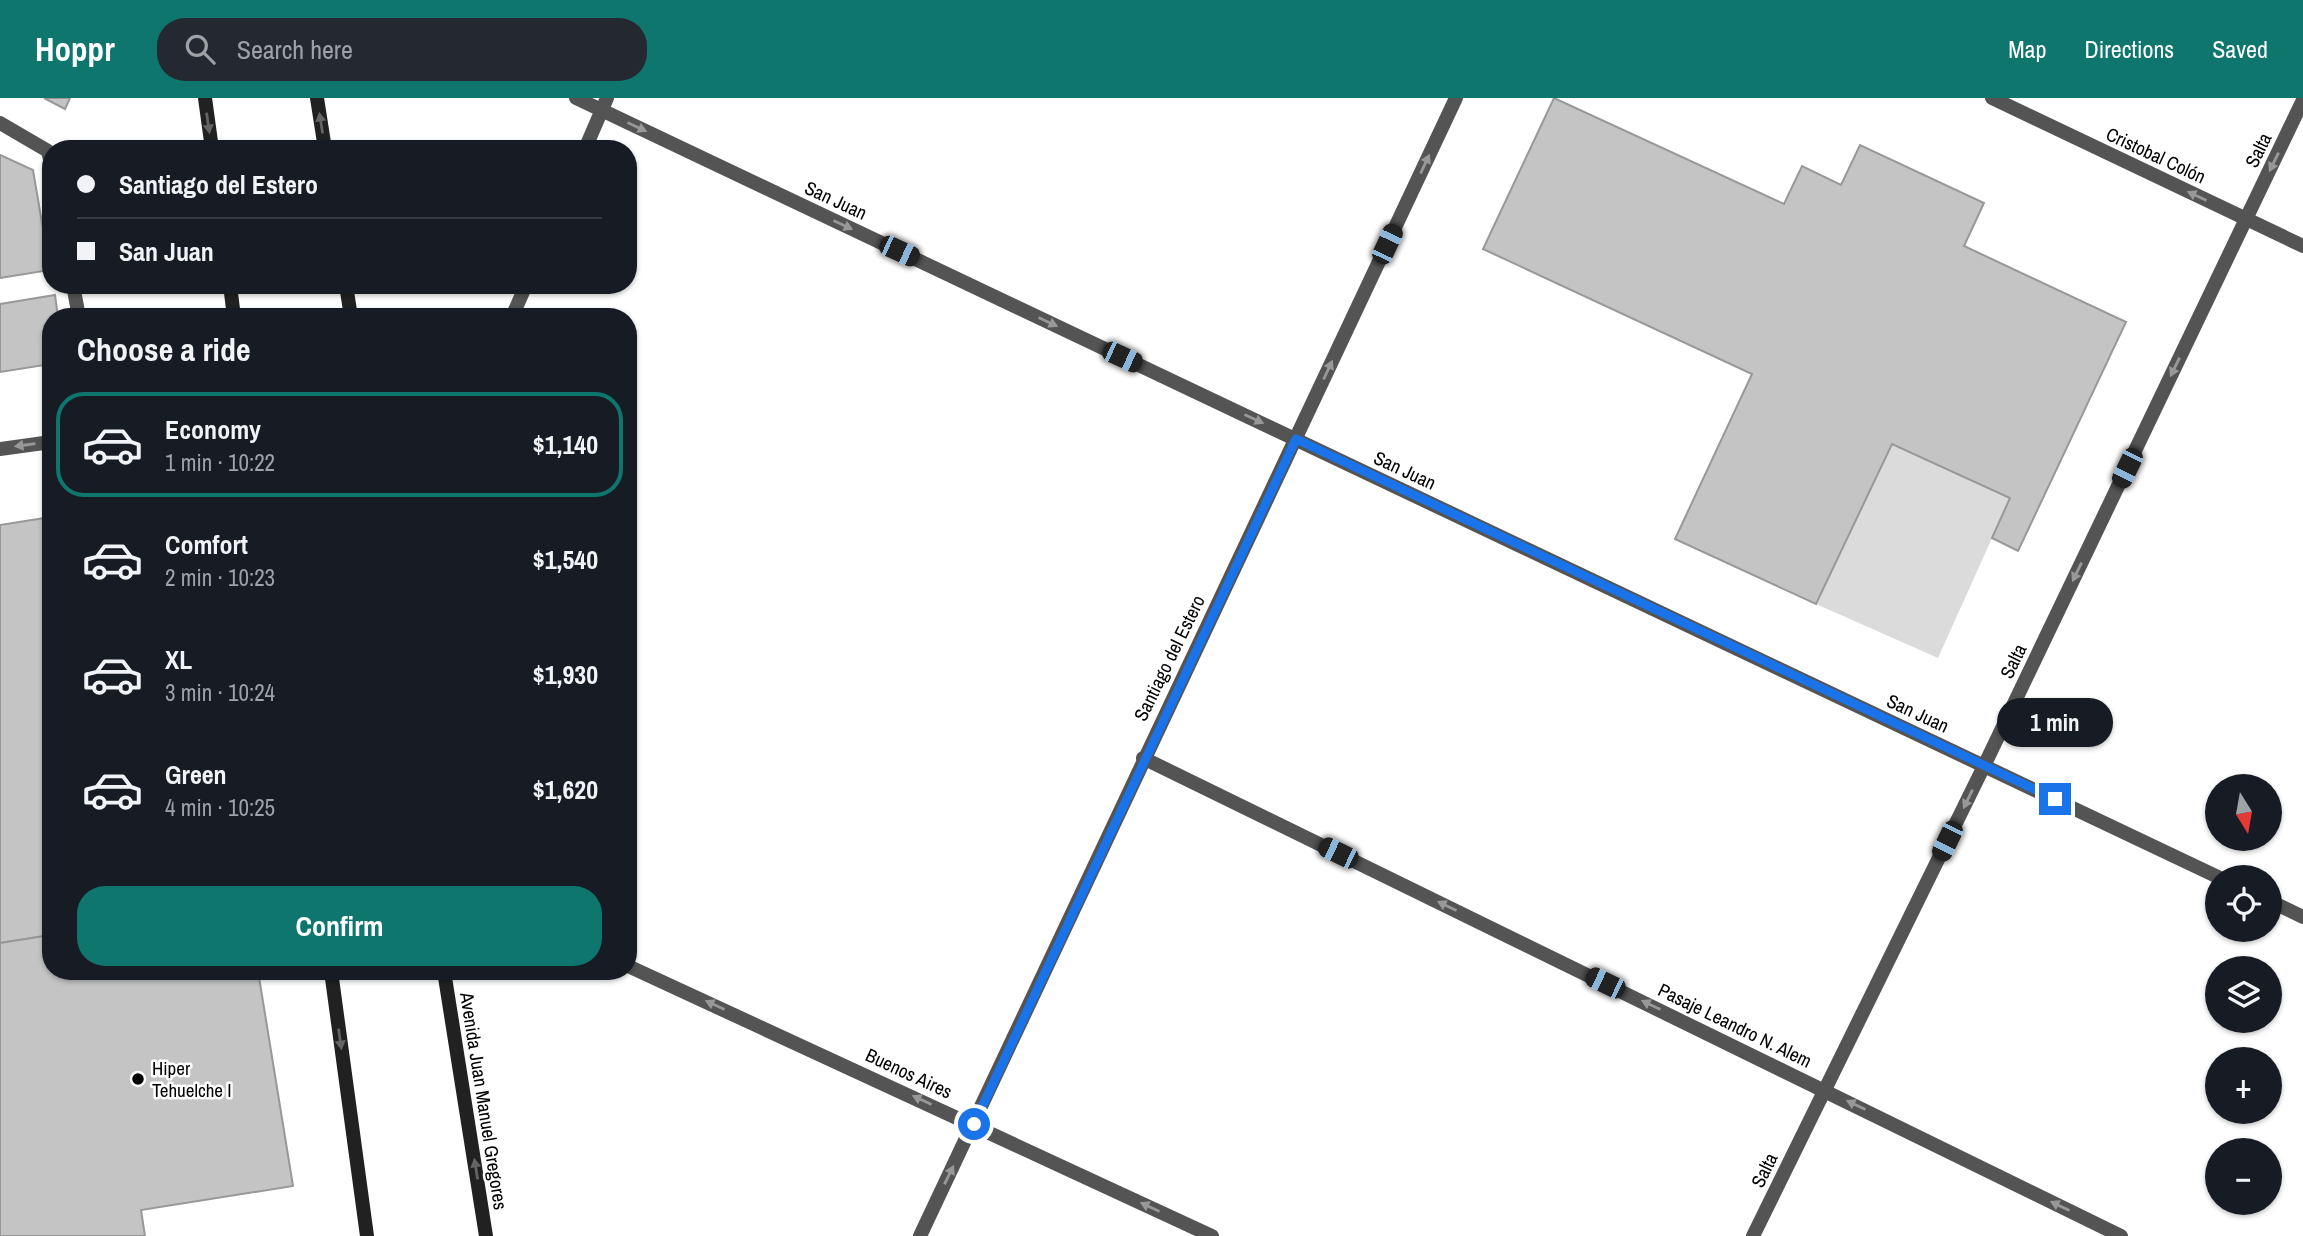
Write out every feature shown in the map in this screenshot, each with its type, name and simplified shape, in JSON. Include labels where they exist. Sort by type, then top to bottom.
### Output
[{"type":"main road","points":[[205,98],[211,140]]},
{"type":"main road","points":[[317,98],[324,140]]},
{"type":"main road","points":[[332,980],[367,1236]]},
{"type":"main road","name":"Avenida Juan Manuel Gregores","points":[[445,980],[486,1236]]},
{"type":"street","name":"San Juan","points":[[576,98],[604,104],[1296,439],[2205,871]]},
{"type":"street","name":"Santiago del Estero","points":[[920,1236],[1456,98]]},
{"type":"street","name":"Cristobal Colón","points":[[1992,98],[2303,246]]},
{"type":"street","name":"Salta","points":[[1753,1236],[1984,766],[2303,100]]},
{"type":"street","points":[[589,140],[604,104]]},
{"type":"street","points":[[0,123],[42,148]]},
{"type":"street","points":[[0,449],[42,443]]},
{"type":"street","name":"Pasaje Leandro N. Alem","points":[[1143,758],[2121,1236]]},
{"type":"street","points":[[2282,907],[2303,917]]},
{"type":"street","name":"Buenos Aires","points":[[637,969],[1212,1236]]},
{"type":"shaded area","points":[[1892,444],[2010,498],[1938,658],[1816,604]]},
{"type":"building","points":[[44,98],[70,98],[65,109]]},
{"type":"building","points":[[1554,98],[1784,204],[1802,166],[1841,185],[1860,145],[1984,203],[1964,246],[2126,322],[2018,551],[1992,538],[2010,498],[1892,444],[1816,604],[1675,539],[1752,374],[1483,249]]},
{"type":"building","points":[[0,155],[33,170],[42,223],[42,271],[0,278]]},
{"type":"building","points":[[55,295],[57,308],[42,308],[42,365],[0,372],[0,304]]},
{"type":"building","points":[[42,518],[42,936],[0,943],[0,525]]},
{"type":"building","name":"Hiper Tehuelche I","points":[[42,936],[42,980],[259,980],[293,1186],[141,1210],[145,1236],[0,1236],[0,943]]},
{"type":"place","name":"Hiper Tehuelche I","points":[[138,1079]]},
{"type":"route","points":[[974,1124],[1143,758],[1296,439],[2055,799]]}]
